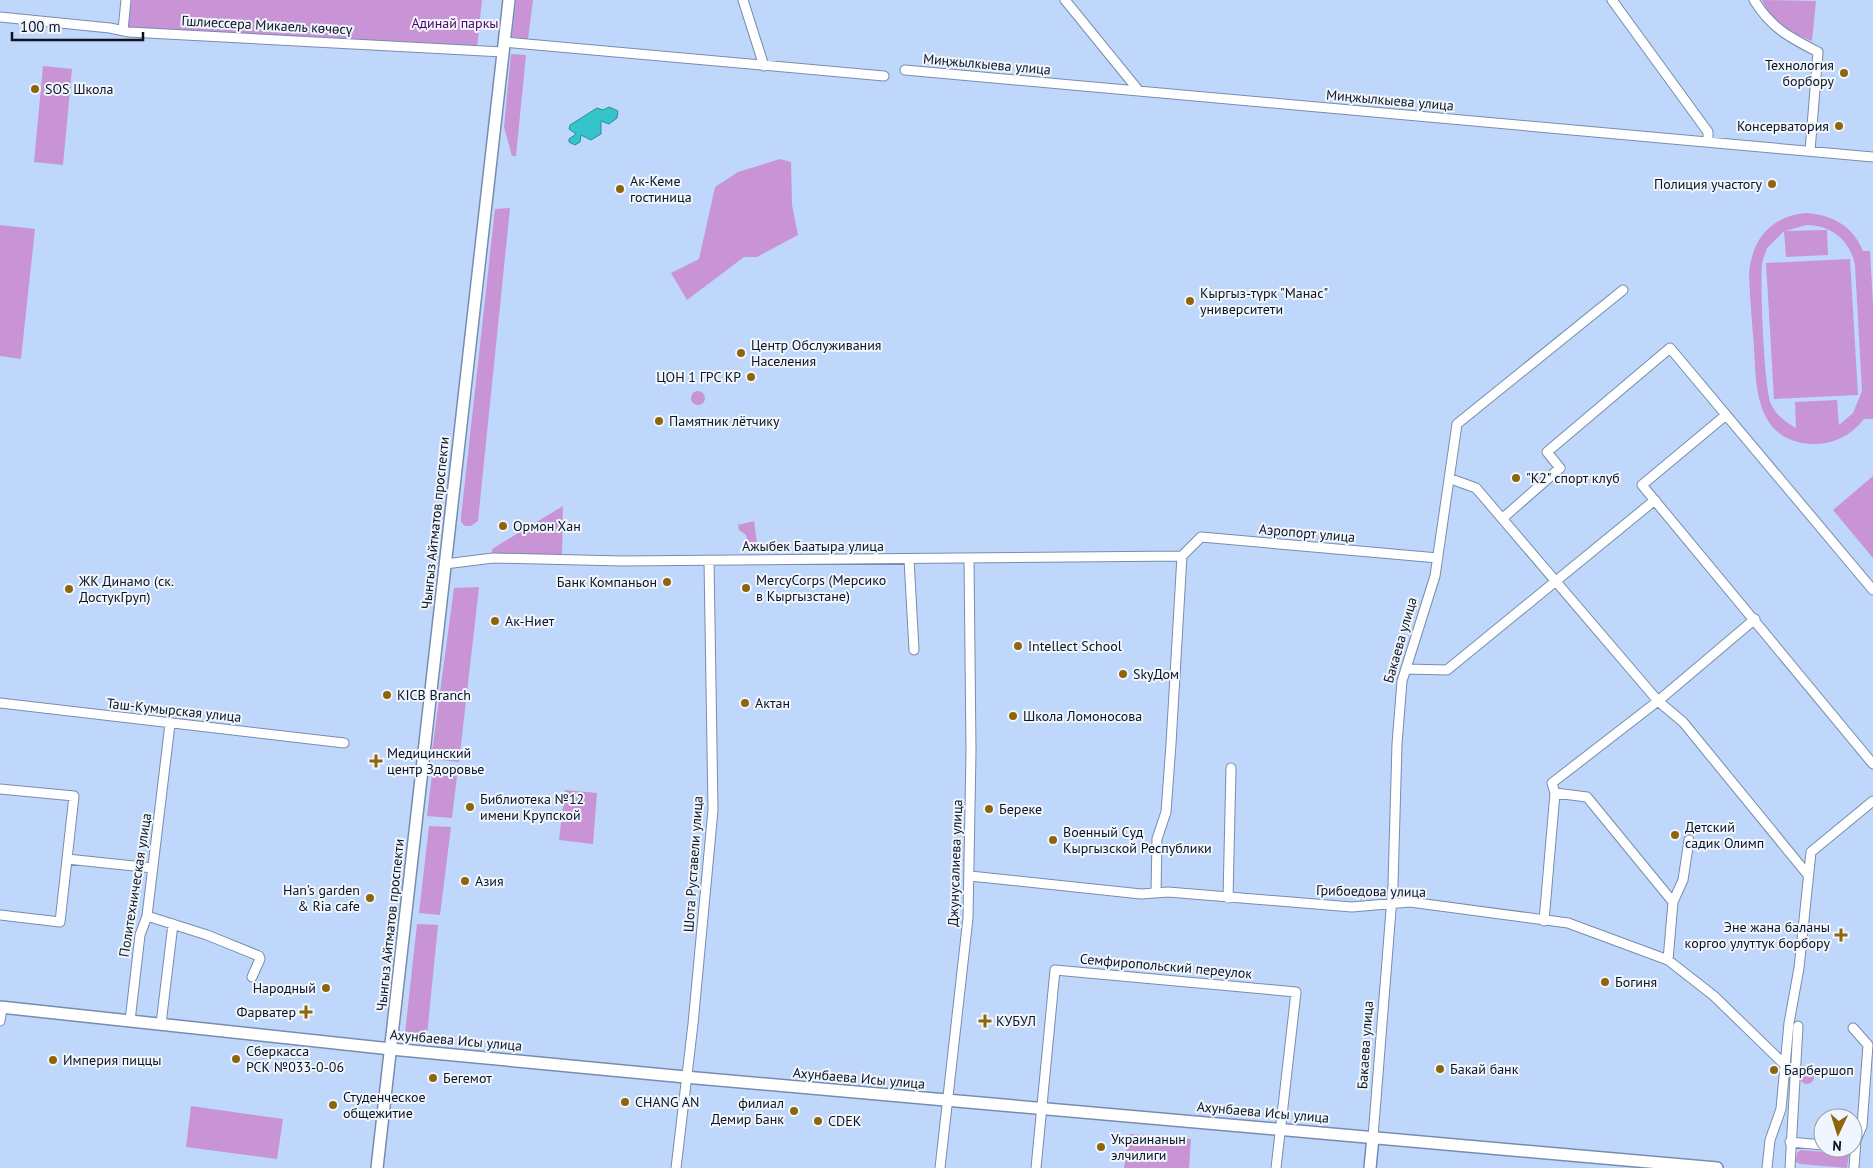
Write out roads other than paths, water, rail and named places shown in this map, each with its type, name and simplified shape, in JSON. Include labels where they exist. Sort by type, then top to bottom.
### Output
[{"type":"main road","name":"Чынгыз Айтматов проспекти","points":[[377,1168],[509,0]]},
{"type":"main road","name":"Ахунбаева Исы улица","points":[[1,1007],[391,1049],[686,1077],[1373,1137],[1620,1163],[1717,1168]]},
{"type":"main road","name":"Бакаева улица","points":[[1370,1168],[1373,1137]]},
{"type":"street","points":[[123,30],[126,0]]},
{"type":"street","points":[[742,0],[764,66]]},
{"type":"street","points":[[1065,0],[1139,91]]},
{"type":"street","points":[[1612,0],[1708,132],[1708,142]]},
{"type":"street","points":[[1754,0],[1764,16],[1779,31],[1818,52],[1810,152]]},
{"type":"street","name":"Гшлиессера Микаель көчөсү","points":[[0,17],[129,32],[503,47],[884,76]]},
{"type":"street","name":"Миңжылкыева улица","points":[[905,70],[1873,157]]},
{"type":"street","name":"Бакаева улица","points":[[1373,1137],[1391,904],[1397,744],[1402,681],[1435,576],[1451,479],[1457,424],[1623,290]]},
{"type":"street","points":[[1502,518],[1560,468],[1547,452],[1670,348],[1873,590]]},
{"type":"street","points":[[1726,415],[1642,484],[1873,764]]},
{"type":"street","points":[[1451,479],[1476,488],[1658,701],[1683,722],[1808,875]]},
{"type":"street","points":[[1406,669],[1448,670],[1554,580],[1655,500]]},
{"type":"street","name":"Аэропорт улица","points":[[1182,556],[1201,537],[1438,558]]},
{"type":"street","points":[[1156,893],[1157,839],[1166,812],[1182,556]]},
{"type":"street","name":"Ажыбек Баатыра улица","points":[[445,564],[494,558],[622,562],[1182,556]]},
{"type":"street","name":"Джунусалиева улица","points":[[940,1168],[968,918],[970,876],[969,558]]},
{"type":"street","points":[[910,559],[914,650]]},
{"type":"street","name":"Шота Руставели улица","points":[[676,1168],[693,1024],[713,810],[709,560]]},
{"type":"street","points":[[1544,921],[1556,794],[1552,783],[1658,701],[1755,619]]},
{"type":"street","name":"Таш-Кумырская улица","points":[[0,703],[344,743]]},
{"type":"street","name":"Политехническая улица","points":[[130,1021],[140,935],[147,916],[170,724]]},
{"type":"street","points":[[1228,898],[1231,768]]},
{"type":"street","points":[[0,789],[74,796],[60,922],[0,915]]},
{"type":"street","points":[[1556,794],[1587,797],[1674,902]]},
{"type":"street","points":[[1767,1168],[1770,1140],[1781,1109],[1785,1065],[1799,968],[1811,852],[1873,800]]},
{"type":"street","points":[[1668,960],[1674,902],[1683,880],[1689,840]]},
{"type":"street","points":[[67,859],[153,868]]},
{"type":"street","name":"Грибоедова улица","points":[[970,876],[1141,894],[1156,893],[1352,907],[1372,907],[1410,902],[1568,924],[1668,960],[1714,996],[1785,1065]]},
{"type":"street","points":[[147,916],[174,924],[259,956],[260,959],[252,977]]},
{"type":"street","points":[[161,1024],[174,924]]},
{"type":"street","name":"Семфиропольский переулок","points":[[1036,1168],[1055,970],[1296,992],[1276,1168]]},
{"type":"street","points":[[0,1021],[1,1007]]},
{"type":"street","points":[[1790,1168],[1798,1026]]},
{"type":"street","points":[[1853,1028],[1868,1046],[1863,1113]]},
{"type":"street","points":[[1790,1142],[1813,1144]]},
{"type":"place","name":"Технология борбору","points":[[1844,73]]},
{"type":"place","name":"SOS Школа","points":[[35,89]]},
{"type":"place","name":"Консерватория","points":[[1839,126]]},
{"type":"place","name":"Полиция участогу","points":[[1772,184]]},
{"type":"place","name":"Ак-Кеме гостиница","points":[[620,189]]},
{"type":"place","name":"Кыргыз-түрк \"Манас\" университети","points":[[1190,301]]},
{"type":"place","name":"Центр Обслуживания Населения","points":[[741,353]]},
{"type":"place","name":"ЦОН 1 ГРС КР","points":[[751,377]]},
{"type":"place","name":"Памятник лётчику","points":[[659,421]]},
{"type":"place","name":"\"К2\" спорт клуб","points":[[1516,478]]},
{"type":"place","name":"Ормон Хан","points":[[503,526]]},
{"type":"place","name":"Банк Компаньон","points":[[667,582]]},
{"type":"place","name":"MercyCorps (Мерсико в Кыргызстане)","points":[[746,588]]},
{"type":"place","name":"ЖК Динамо (ск. ДостукГруп)","points":[[69,589]]},
{"type":"place","name":"Ак-Ниет","points":[[495,621]]},
{"type":"place","name":"Intellect School","points":[[1018,646]]},
{"type":"place","name":"SkyДом","points":[[1123,674]]},
{"type":"place","name":"KICB Branch","points":[[387,695]]},
{"type":"place","name":"Актан","points":[[745,703]]},
{"type":"place","name":"Школа Ломоносова","points":[[1013,716]]},
{"type":"place","name":"Медицинский центр Здоровье","points":[[376,761]]},
{"type":"place","name":"Библиотека №12 имени Крупской","points":[[470,807]]},
{"type":"place","name":"Береке","points":[[989,809]]},
{"type":"place","name":"Детский садик Олимп","points":[[1675,835]]},
{"type":"place","name":"Военный Суд Кыргызской Республики","points":[[1053,840]]},
{"type":"place","name":"Азия","points":[[465,881]]},
{"type":"place","name":"Han’s garden & Ria cafe","points":[[370,898]]},
{"type":"place","name":"Эне жана баланы коргоо улуттук борбору","points":[[1841,935]]},
{"type":"place","name":"Богиня","points":[[1605,982]]},
{"type":"place","name":"Народный","points":[[326,988]]},
{"type":"place","name":"Фарватер","points":[[306,1012]]},
{"type":"place","name":"КУБУЛ","points":[[985,1021]]},
{"type":"place","name":"Сберкасса РСК №033-0-06","points":[[236,1059]]},
{"type":"place","name":"Империя пиццы","points":[[53,1060]]},
{"type":"place","name":"Бакай банк","points":[[1440,1069]]},
{"type":"place","name":"Барбершоп","points":[[1774,1070]]},
{"type":"place","name":"Бегемот","points":[[433,1078]]},
{"type":"place","name":"CHANG AN","points":[[625,1102]]},
{"type":"place","name":"Студенческое общежитие","points":[[333,1105]]},
{"type":"place","name":"филиал Демир Банк","points":[[794,1111]]},
{"type":"place","name":"CDEK","points":[[818,1121]]},
{"type":"place","name":"Украинанын элчилиги","points":[[1101,1147]]},
{"type":"park label","name":"Адинай паркы","points":[[455,23]]}]
